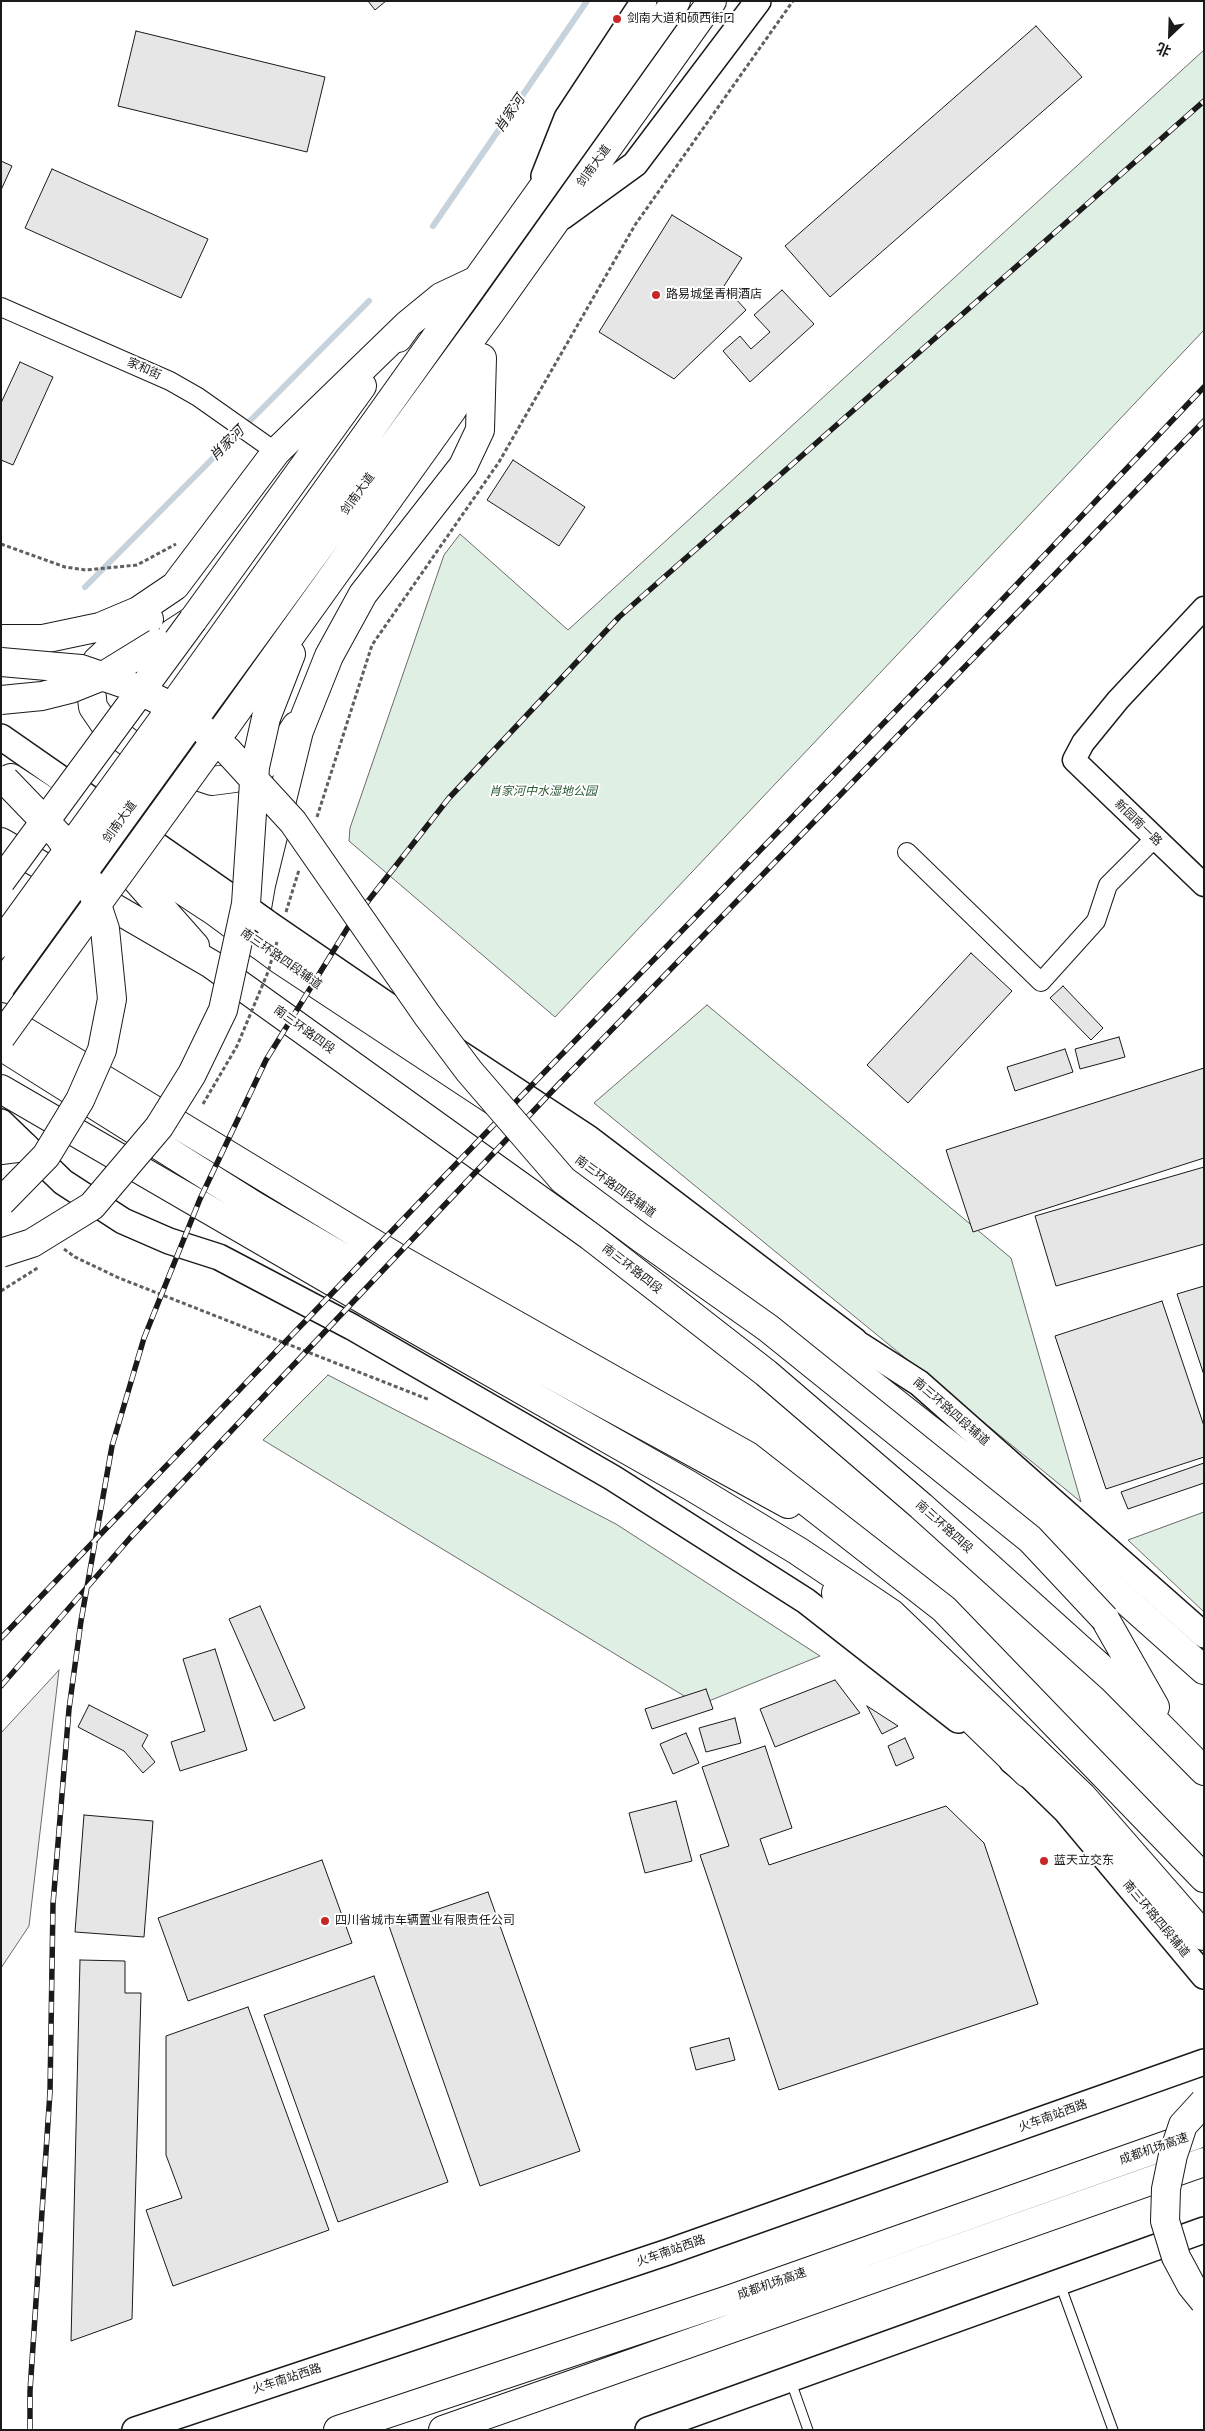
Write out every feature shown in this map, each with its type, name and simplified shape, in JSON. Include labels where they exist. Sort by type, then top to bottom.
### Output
[{"type":"main road","points":[[534,203],[567,118],[644,1]]},
{"type":"main road","name":"剑南大道","points":[[1,986],[477,280],[534,203],[676,1]]},
{"type":"main road","name":"剑南大道","points":[[1,943],[191,702],[490,313],[712,1]]},
{"type":"main road","points":[[552,225],[635,164],[758,1]]},
{"type":"main road","points":[[311,702],[287,740],[262,767],[235,778],[212,781],[176,769],[132,745],[106,726],[93,707],[89,674],[97,661],[127,633],[150,618],[276,452],[408,324],[441,297],[477,280]]},
{"type":"main road","points":[[1,1037],[321,595],[452,410],[481,364],[490,313]]},
{"type":"main road","points":[[1,881],[408,324]]},
{"type":"main road","points":[[482,358],[480,430],[463,466],[363,594],[330,656],[299,730],[261,885],[254,925],[263,933],[412,1022],[588,1138],[855,1341]]},
{"type":"main road","points":[[1,638],[43,638],[100,627],[138,611],[175,586]]},
{"type":"main road","points":[[1,1254],[32,1243],[92,1206],[158,1127],[192,1074],[223,1010],[246,904],[255,767],[266,718],[288,660],[321,595]]},
{"type":"main road","points":[[1,700],[42,696],[70,689],[105,675],[193,620]]},
{"type":"main road","points":[[1,662],[81,669],[128,685],[184,712],[227,750],[293,822],[437,1029],[469,1071],[563,1180],[768,1328],[1030,1539],[1105,1619],[1124,1675]]},
{"type":"main road","points":[[1,737],[245,907],[263,933]]},
{"type":"main road","name":"南三环路四段辅道","points":[[1,771],[214,911],[263,933],[538,1130],[714,1260],[855,1341],[919,1383],[1204,1635]]},
{"type":"main road","points":[[1,777],[59,836],[89,881],[105,929],[112,999],[102,1050],[80,1100],[46,1156],[1,1202]]},
{"type":"main road","points":[[95,833],[211,964]]},
{"type":"main road","name":"南三环路四段","points":[[1,842],[211,964],[590,1236],[766,1374],[1124,1675],[1180,1746],[1204,1771]]},
{"type":"main road","points":[[1,1018],[401,1260],[748,1456],[944,1609],[1204,1878]]},
{"type":"main road","points":[[1,1046],[256,1206],[438,1313],[622,1415],[852,1538]]},
{"type":"main road","points":[[1,1089],[371,1304],[689,1485],[798,1551],[892,1614],[1082,1796],[1204,1936]]},
{"type":"main road","name":"南三环路四段辅道","points":[[1,1122],[13,1149],[123,1221],[169,1241],[228,1261],[352,1327],[613,1478],[806,1601],[1028,1773],[1066,1811],[1204,1976]]},
{"type":"main road","points":[[714,1260],[969,1461],[1204,1670]]},
{"type":"main road","points":[[689,1485],[832,1589],[923,1672],[1028,1773]]},
{"type":"main road","name":"火车南站西路","points":[[135,2430],[668,2252],[1204,2062]]},
{"type":"main road","points":[[1204,2102],[1183,2125],[1173,2155],[1166,2189],[1165,2220],[1176,2258],[1191,2285],[1204,2301]]},
{"type":"main road","name":"成都机场高速","points":[[338,2430],[728,2300],[1204,2132]]},
{"type":"main road","points":[[443,2430],[1204,2162]]},
{"type":"main road","points":[[648,2430],[1204,2230]]},
{"type":"street","name":"家和街","points":[[1,307],[170,381],[198,397],[276,452]]},
{"type":"street","name":"新园南一路","points":[[1204,608],[1118,700],[1083,743],[1074,760],[1154,840],[1204,885]]},
{"type":"street","points":[[907,852],[1041,982],[1096,921],[1108,885],[1154,840]]},
{"type":"lane","points":[[1059,2282],[1113,2430]]},
{"type":"lane","points":[[790,2379],[808,2430]]},
{"type":"path","points":[[315,822],[372,645],[500,462],[636,225],[793,1]]},
{"type":"path","points":[[1,544],[65,567],[86,570],[137,565],[180,542]]},
{"type":"path","points":[[60,1246],[74,1257],[118,1278],[439,1403]]},
{"type":"green space","name":"肖家河中水湿地公园","points":[[1204,50],[1204,330],[555,1017],[349,841],[350,828],[444,555],[460,534],[568,630]]},
{"type":"green space","points":[[707,1005],[1011,1258],[1081,1502],[594,1103]]},
{"type":"green space","points":[[328,1375],[616,1524],[820,1656],[699,1705],[263,1440]]},
{"type":"green space","points":[[1204,1512],[1204,1612],[1128,1540]]},
{"type":"shaded area","points":[[59,1670],[29,1926],[1,1968],[1,1733]]},
{"type":"building","points":[[368,1],[386,1],[375,10]]},
{"type":"building","points":[[1036,26],[1082,77],[830,297],[785,246]]},
{"type":"building","points":[[136,31],[325,77],[307,152],[118,106]]},
{"type":"building","points":[[1,161],[12,166],[1,190]]},
{"type":"building","points":[[52,169],[208,239],[181,298],[25,228]]},
{"type":"building","points":[[672,215],[742,258],[724,286],[746,310],[674,379],[599,332]]},
{"type":"building","points":[[782,290],[814,324],[750,382],[723,351],[740,336],[751,349],[770,332],[754,315]]},
{"type":"building","points":[[20,362],[53,377],[13,465],[1,460],[1,403]]},
{"type":"building","points":[[513,460],[585,507],[559,546],[487,500]]},
{"type":"building","points":[[971,953],[1012,991],[908,1103],[867,1065]]},
{"type":"building","points":[[1063,986],[1103,1028],[1091,1040],[1050,998]]},
{"type":"building","points":[[1119,1037],[1125,1057],[1080,1069],[1075,1049]]},
{"type":"building","points":[[1065,1049],[1073,1072],[1015,1091],[1007,1067]]},
{"type":"building","points":[[1204,1068],[1204,1158],[973,1232],[946,1150]]},
{"type":"building","points":[[1204,1167],[1204,1244],[1056,1286],[1035,1216]]},
{"type":"building","points":[[1204,1286],[1204,1375],[1177,1294]]},
{"type":"building","points":[[1162,1301],[1204,1426],[1204,1457],[1106,1489],[1055,1336]]},
{"type":"building","points":[[1204,1463],[1204,1483],[1128,1509],[1121,1492]]},
{"type":"building","points":[[260,1606],[305,1708],[274,1721],[229,1619]]},
{"type":"building","points":[[215,1649],[247,1750],[180,1771],[171,1742],[205,1731],[183,1659]]},
{"type":"building","points":[[835,1680],[860,1713],[775,1747],[760,1709]]},
{"type":"building","points":[[706,1689],[713,1709],[652,1729],[645,1709]]},
{"type":"building","points":[[89,1705],[148,1735],[142,1746],[155,1762],[143,1773],[124,1751],[78,1727]]},
{"type":"building","points":[[867,1706],[898,1726],[882,1734]]},
{"type":"building","points":[[735,1718],[741,1743],[706,1752],[699,1728]]},
{"type":"building","points":[[686,1733],[699,1763],[673,1774],[660,1744]]},
{"type":"building","points":[[905,1738],[914,1758],[896,1766],[888,1746]]},
{"type":"building","points":[[765,1746],[792,1828],[760,1839],[769,1865],[946,1806],[984,1843],[1038,2004],[779,2090],[700,1855],[729,1846],[702,1767]]},
{"type":"building","points":[[676,1801],[692,1861],[645,1873],[629,1813]]},
{"type":"building","points":[[84,1815],[153,1821],[144,1937],[75,1932]]},
{"type":"building","points":[[322,1860],[352,1943],[188,2001],[158,1918]]},
{"type":"building","points":[[488,1892],[580,2151],[480,2186],[389,1926]]},
{"type":"building","points":[[80,1960],[125,1961],[125,1993],[141,1993],[132,2319],[71,2341]]},
{"type":"building","points":[[374,1976],[448,2182],[338,2222],[264,2015]]},
{"type":"building","points":[[248,2007],[329,2230],[173,2286],[146,2210],[182,2198],[166,2155],[166,2036]]},
{"type":"building","points":[[729,2038],[735,2060],[696,2070],[690,2048]]},
{"type":"waterway","name":"肖家河","points":[[433,226],[587,1]]},
{"type":"waterway","name":"肖家河","points":[[85,587],[369,301]]},
{"type":"railway","points":[[30,2430],[30,2391],[50,2092],[53,1904],[69,1709],[81,1621],[112,1446],[144,1338],[200,1199],[266,1060],[350,924],[449,798],[619,617],[1204,101]]},
{"type":"railway","points":[[1,1638],[532,1085],[945,660],[1204,387]]},
{"type":"railway","points":[[1,1686],[130,1538],[557,1086],[1204,421]]},
{"type":"place","name":"剑南大道和硕西街口","points":[[617,19]]},
{"type":"place","name":"路易城堡青桐酒店","points":[[656,295]]},
{"type":"place","name":"蓝天立交东","points":[[1044,1861]]},
{"type":"place","name":"四川省城市车辆置业有限责任公司","points":[[325,1921]]}]
